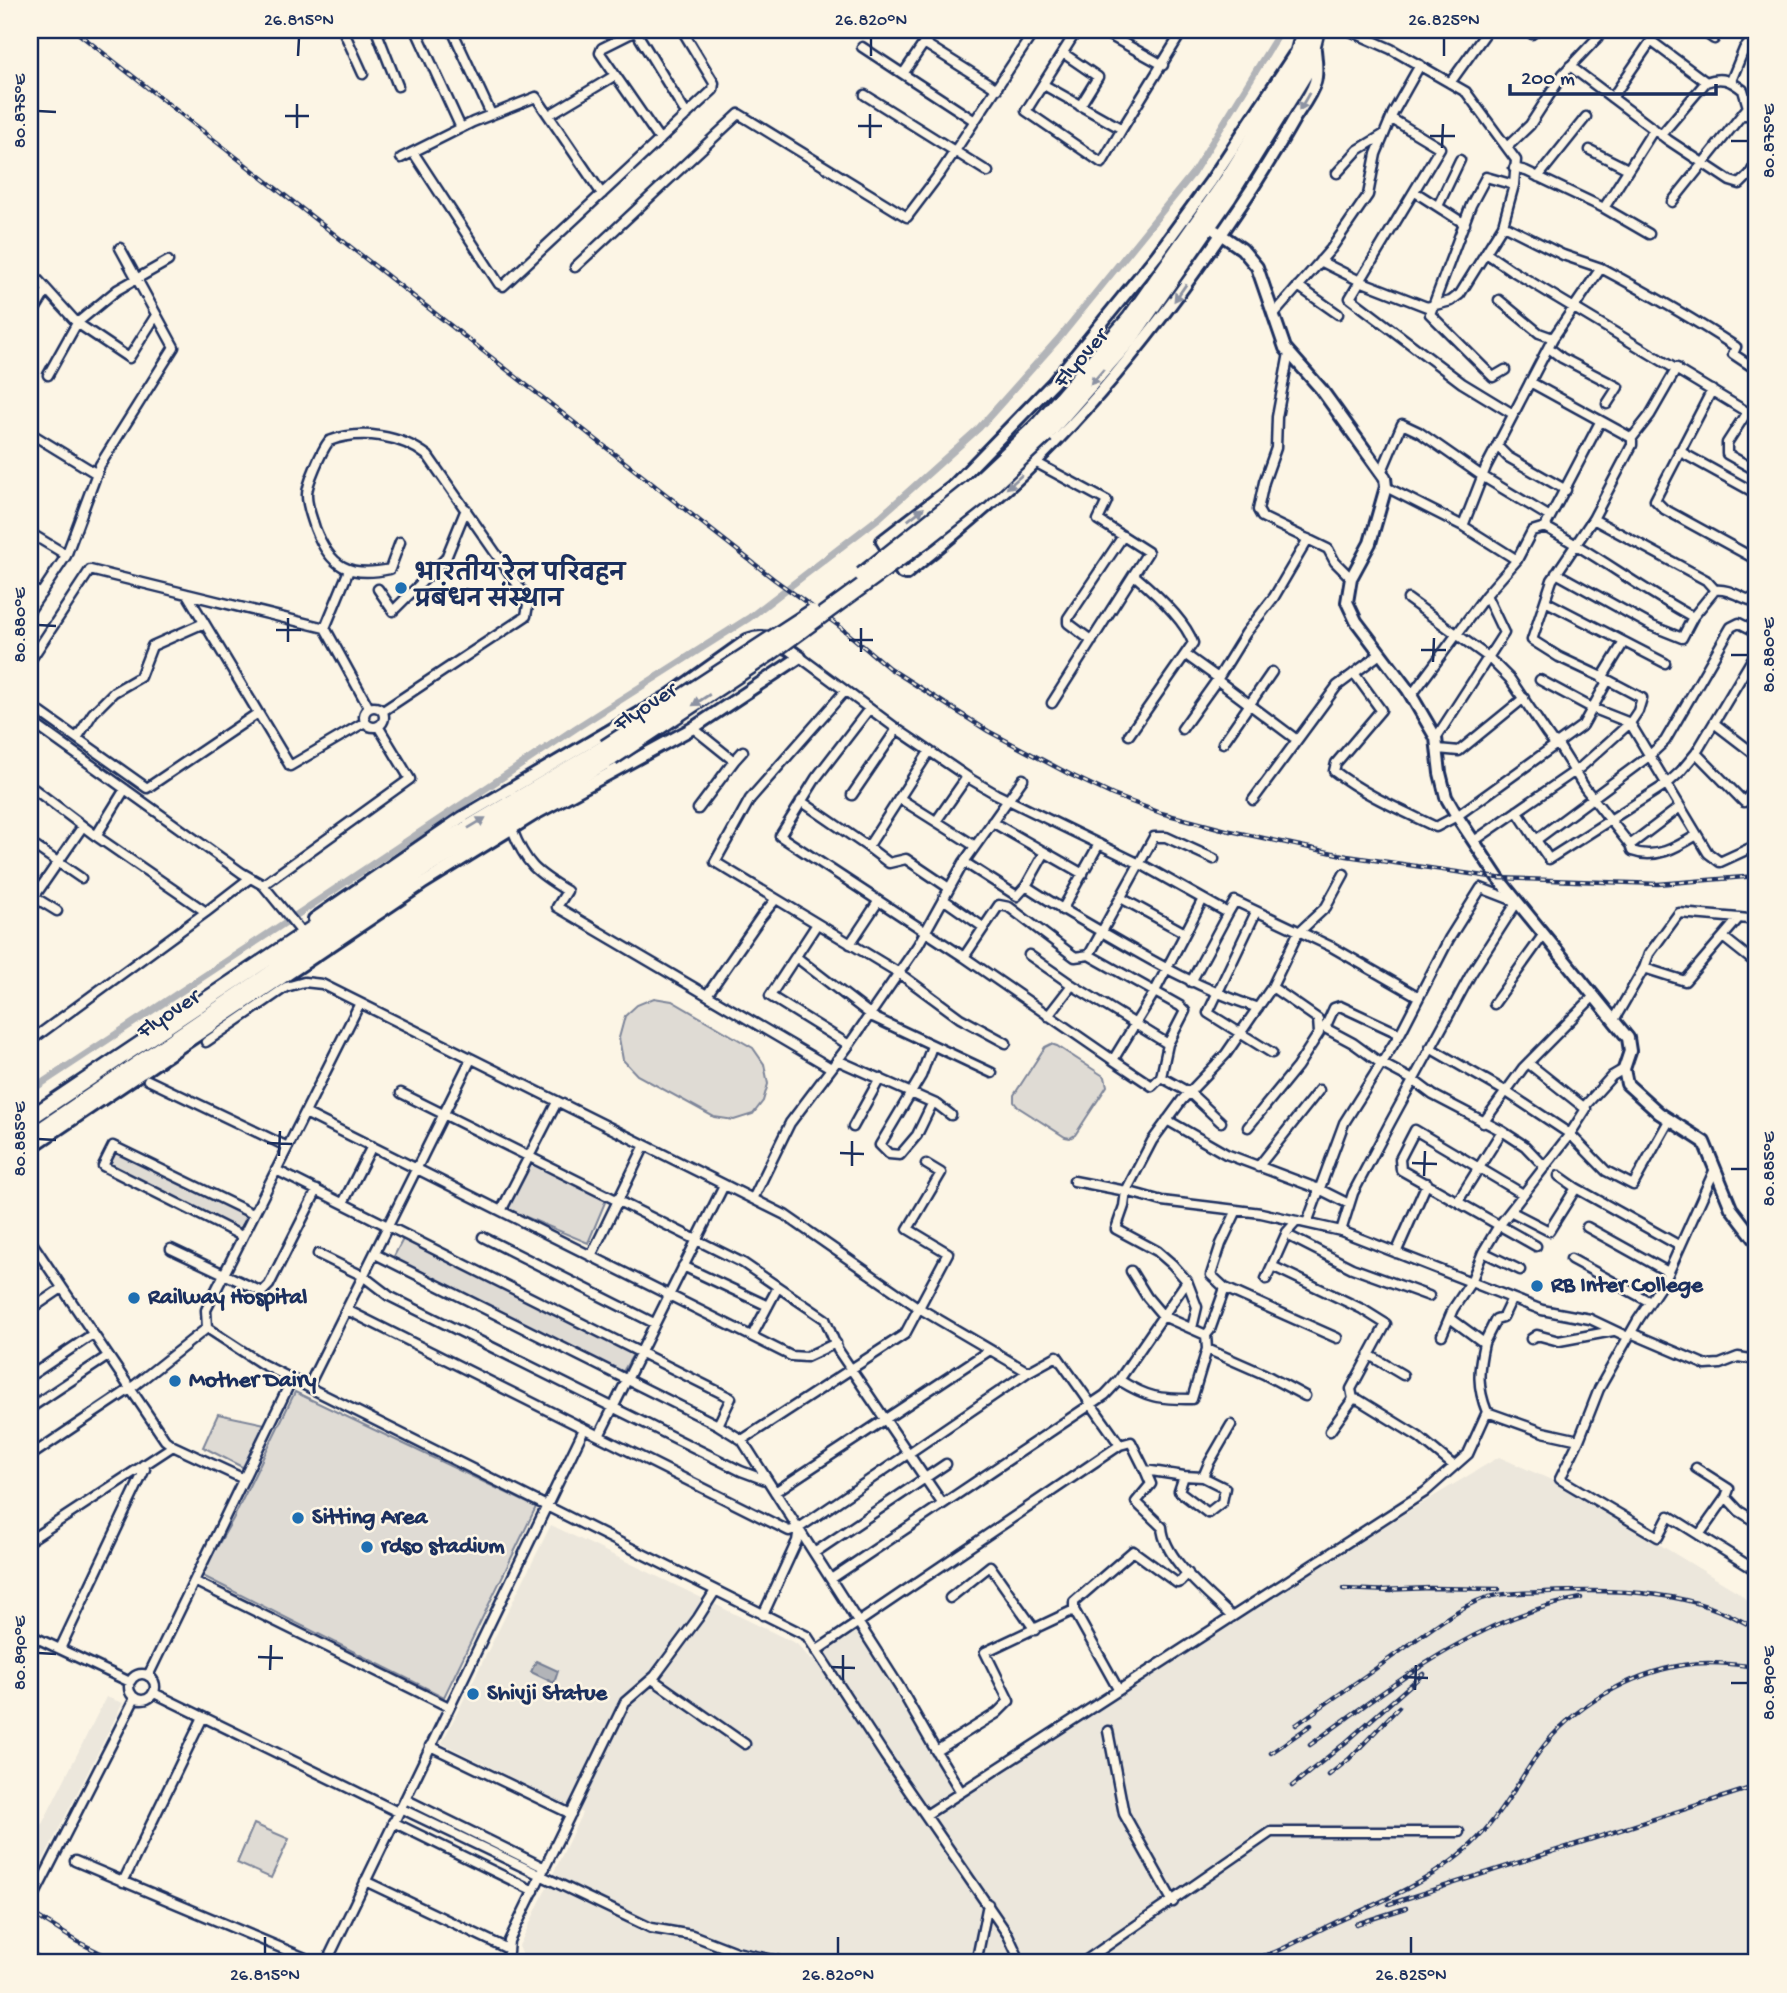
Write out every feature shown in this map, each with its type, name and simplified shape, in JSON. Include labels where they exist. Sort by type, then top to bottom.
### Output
[{"type":"highway","points":[[1164,280],[1288,81],[1309,35]]},
{"type":"highway","name":"Flyover","points":[[30,1118],[395,869],[608,752],[829,601],[971,488],[1038,425],[1208,226],[1307,70],[1309,35]]},
{"type":"highway","points":[[1212,181],[1229,177]]},
{"type":"highway","points":[[1157,255],[1164,280]]},
{"type":"highway","name":"Flyover","points":[[30,1137],[427,867],[769,654],[979,498],[1046,435],[1130,339],[1164,280]]},
{"type":"street","points":[[343,30],[363,74]]},
{"type":"street","points":[[376,30],[398,86]]},
{"type":"street","points":[[416,30],[461,128]]},
{"type":"street","points":[[452,30],[491,114]]},
{"type":"street","points":[[660,140],[614,76],[600,50],[636,30],[687,115]]},
{"type":"street","points":[[413,152],[502,286],[529,264],[713,90],[715,85],[682,30]]},
{"type":"street","points":[[903,74],[933,30]]},
{"type":"street","points":[[575,267],[739,114],[908,217],[1035,30]]},
{"type":"street","points":[[1077,30],[1026,111],[1102,163],[1163,65],[1180,31]]},
{"type":"street","points":[[1100,30],[1163,65]]},
{"type":"street","points":[[1321,261],[1360,281],[1427,307],[1451,301],[1461,294],[1503,225],[1514,185],[1516,160],[1466,92],[1391,49],[1348,30]]},
{"type":"street","points":[[1450,83],[1488,30]]},
{"type":"street","points":[[1701,30],[1714,39]]},
{"type":"street","points":[[1309,35],[1316,74],[1314,85],[1268,164],[1164,315],[1093,401],[1035,462],[962,529],[906,574],[902,573],[882,541],[952,487],[1062,372],[1157,255],[1212,181],[1309,35]]},
{"type":"street","points":[[1507,147],[1530,125],[1570,66],[1598,37]]},
{"type":"street","points":[[1731,81],[1744,49],[1756,37]]},
{"type":"street","points":[[1612,98],[1651,41],[1706,82]]},
{"type":"street","points":[[923,43],[997,89]]},
{"type":"street","points":[[862,47],[975,121]]},
{"type":"street","points":[[1063,53],[1098,77],[1080,106]]},
{"type":"street","points":[[1274,314],[1321,261],[1368,195],[1376,155],[1384,135],[1420,65]]},
{"type":"street","points":[[1570,66],[1702,164],[1740,184],[1757,162]]},
{"type":"street","points":[[549,115],[614,76]]},
{"type":"street","points":[[1604,208],[1628,169],[1658,132],[1706,82],[1719,78],[1731,81],[1743,90],[1748,107],[1672,202]]},
{"type":"street","points":[[1044,85],[1122,129]]},
{"type":"street","points":[[865,96],[988,172]]},
{"type":"street","points":[[401,158],[491,114],[533,97],[538,99],[603,194]]},
{"type":"street","points":[[1743,113],[1757,120]]},
{"type":"street","points":[[1538,177],[1586,117]]},
{"type":"street","points":[[1392,119],[1440,148],[1350,298],[1462,383],[1513,414]]},
{"type":"street","points":[[1338,173],[1358,150],[1384,135]]},
{"type":"street","points":[[1590,150],[1628,169]]},
{"type":"street","points":[[1438,206],[1460,160]]},
{"type":"street","points":[[1514,168],[1604,208],[1649,234]]},
{"type":"street","points":[[1505,370],[1493,377],[1430,314],[1471,205],[1486,177],[1514,185]]},
{"type":"street","points":[[1415,192],[1465,223]]},
{"type":"street","points":[[1503,225],[1563,254],[1601,268],[1667,303],[1736,347],[1733,354],[1757,370]]},
{"type":"street","points":[[1208,226],[1242,249],[1257,267],[1285,348],[1321,389],[1382,471],[1386,486],[1370,542],[1351,578],[1347,602],[1356,621],[1411,696],[1437,743],[1446,797],[1498,878],[1628,1038],[1630,1051],[1624,1069],[1627,1084],[1659,1113],[1704,1142],[1731,1208],[1757,1242]]},
{"type":"street","points":[[30,610],[66,556],[100,465],[174,347],[120,248]]},
{"type":"street","points":[[1486,253],[1747,412],[1727,443],[1727,454],[1757,471]]},
{"type":"street","points":[[48,375],[77,323],[117,290],[168,261]]},
{"type":"street","points":[[1463,526],[1482,477],[1553,338],[1601,268]]},
{"type":"street","points":[[30,271],[77,323],[129,358],[155,317]]},
{"type":"street","points":[[1298,286],[1338,314]]},
{"type":"street","points":[[30,318],[47,290]]},
{"type":"street","points":[[1499,300],[1539,333],[1553,338]]},
{"type":"street","points":[[1549,348],[1562,358],[1618,387],[1607,404]]},
{"type":"street","points":[[1289,354],[1278,417],[1276,448],[1258,510],[1262,517],[1328,549],[1335,562],[1351,578]]},
{"type":"street","points":[[1474,841],[1574,771],[1630,723],[1638,711],[1642,698],[1559,657],[1532,640],[1556,573],[1593,519],[1632,446],[1632,438],[1650,415],[1677,368]]},
{"type":"street","points":[[1530,382],[1632,438]]},
{"type":"street","points":[[1712,390],[1655,500],[1664,509],[1757,560]]},
{"type":"street","points":[[1545,527],[1600,422]]},
{"type":"street","points":[[1382,471],[1402,424],[1419,432],[1482,477],[1550,517]]},
{"type":"street","points":[[30,433],[97,474]]},
{"type":"street","points":[[383,711],[526,616],[528,605],[428,456],[413,446],[387,436],[329,441],[306,495],[324,550],[349,570],[369,574],[390,569],[400,542]]},
{"type":"street","points":[[1497,446],[1508,457],[1566,489]]},
{"type":"street","points":[[1679,451],[1757,494]]},
{"type":"street","points":[[1035,462],[1107,501],[1098,520],[1148,552],[1052,703]]},
{"type":"street","points":[[1386,486],[1463,526],[1517,560]]},
{"type":"street","points":[[379,590],[393,611],[446,558],[466,509]]},
{"type":"street","points":[[1593,519],[1706,580],[1715,590]]},
{"type":"street","points":[[1411,696],[1486,595],[1517,560],[1532,531],[1545,527],[1577,544],[1652,595],[1693,617]]},
{"type":"street","points":[[30,533],[66,556]]},
{"type":"street","points":[[1092,641],[1068,623],[1068,618],[1123,536]]},
{"type":"street","points":[[1182,729],[1218,679],[1246,633],[1274,597],[1308,539]]},
{"type":"street","points":[[30,661],[90,570],[325,628],[369,708]]},
{"type":"street","points":[[325,628],[349,570]]},
{"type":"street","points":[[1556,573],[1652,626],[1682,638],[1693,617],[1715,590],[1726,589],[1749,601],[1757,602]]},
{"type":"street","points":[[1129,735],[1192,643],[1190,635],[1163,602],[1134,575]]},
{"type":"street","points":[[30,587],[41,594]]},
{"type":"street","points":[[187,594],[290,766],[365,722]]},
{"type":"street","points":[[1437,743],[1504,633],[1486,595]]},
{"type":"street","points":[[1408,599],[1488,657],[1510,679],[1552,741],[1557,743],[1592,798],[1634,853],[1670,851],[1697,835]]},
{"type":"street","points":[[1545,600],[1665,663]]},
{"type":"street","points":[[77,738],[93,713],[114,692],[140,677],[152,646],[204,623]]},
{"type":"street","points":[[1536,840],[1649,756],[1664,741],[1731,628],[1739,623],[1757,632]]},
{"type":"street","points":[[30,1110],[299,929],[395,869],[461,818],[667,697],[747,640],[759,635],[768,636],[800,657],[929,752],[967,776],[1008,800],[1140,864],[1228,913]]},
{"type":"street","points":[[1354,673],[1381,710],[1336,763],[1334,771],[1352,785],[1436,827],[1457,816],[1583,725],[1624,642]]},
{"type":"street","points":[[1517,811],[1549,859],[1668,783],[1696,753],[1757,651]]},
{"type":"street","points":[[1254,800],[1337,686],[1380,654]]},
{"type":"street","points":[[1185,655],[1293,737]]},
{"type":"street","points":[[30,1148],[422,884],[537,813],[693,728],[800,657]]},
{"type":"street","points":[[1223,743],[1272,672]]},
{"type":"street","points":[[1540,680],[1592,708],[1630,723],[1697,835],[1709,853],[1720,862],[1757,845]]},
{"type":"street","points":[[845,691],[750,799],[715,862],[899,973],[960,1018],[1006,1043]]},
{"type":"street","points":[[1437,743],[1459,751],[1524,698]]},
{"type":"street","points":[[30,705],[147,788],[258,713]]},
{"type":"street","points":[[369,708],[383,711]]},
{"type":"street","points":[[365,722],[364,717],[369,708]]},
{"type":"street","points":[[869,709],[816,778],[780,836],[964,957],[1152,1086],[1161,1077],[1168,1044],[1185,1011],[1089,955],[1075,957],[1009,907],[999,905],[964,957]]},
{"type":"street","points":[[365,722],[373,727],[379,726],[383,723],[383,711]]},
{"type":"street","points":[[30,721],[263,885],[299,929]]},
{"type":"street","points":[[1714,723],[1757,756]]},
{"type":"street","points":[[263,885],[410,779],[379,726]]},
{"type":"street","points":[[693,728],[734,761]]},
{"type":"street","points":[[852,795],[897,729]]},
{"type":"street","points":[[698,808],[743,751]]},
{"type":"street","points":[[868,847],[929,752]]},
{"type":"street","points":[[1696,753],[1744,802],[1757,786]]},
{"type":"street","points":[[937,820],[967,776]]},
{"type":"street","points":[[753,1199],[790,1123],[899,973],[925,933],[964,862],[1023,779]]},
{"type":"street","points":[[30,786],[96,836],[206,912]]},
{"type":"street","points":[[96,836],[125,789]]},
{"type":"street","points":[[899,798],[975,846]]},
{"type":"street","points":[[801,802],[889,863],[905,859],[949,888]]},
{"type":"street","points":[[1630,845],[1680,807]]},
{"type":"street","points":[[992,822],[1083,874]]},
{"type":"street","points":[[57,911],[32,895],[83,826]]},
{"type":"street","points":[[512,829],[532,867],[567,891],[557,907],[707,995],[834,1064],[880,1078],[951,1115]]},
{"type":"street","points":[[1089,955],[1154,837],[1166,837],[1214,859]]},
{"type":"street","points":[[30,843],[81,878]]},
{"type":"street","points":[[1062,910],[1099,844]]},
{"type":"street","points":[[964,862],[1017,896],[1026,886],[1044,854]]},
{"type":"street","points":[[1192,1328],[1197,1307],[1187,1281],[1157,1251],[1116,1228],[1125,1206],[1126,1191],[1152,1141],[1182,1100],[1226,1054],[1272,987],[1298,933],[1326,906],[1344,874]]},
{"type":"street","points":[[30,1041],[250,878]]},
{"type":"street","points":[[1026,886],[1062,910],[1191,982],[1215,994],[1258,1008]]},
{"type":"street","points":[[1307,1223],[1344,1123],[1401,1034],[1449,939],[1481,888],[1517,902]]},
{"type":"street","points":[[1122,898],[1185,933]]},
{"type":"street","points":[[707,995],[776,899]]},
{"type":"street","points":[[943,899],[983,927]]},
{"type":"street","points":[[1113,1060],[1154,993],[1203,899]]},
{"type":"street","points":[[1191,982],[1235,901],[1352,957],[1419,997]]},
{"type":"street","points":[[850,944],[878,902]]},
{"type":"street","points":[[1341,1231],[1353,1193],[1430,1048],[1471,974],[1517,902]]},
{"type":"street","points":[[1256,912],[1208,1013],[1272,1054]]},
{"type":"street","points":[[1614,1020],[1644,968],[1648,954],[1679,913],[1757,920]]},
{"type":"street","points":[[1644,968],[1685,981],[1739,918]]},
{"type":"street","points":[[817,924],[770,996],[849,1045]]},
{"type":"street","points":[[1494,1004],[1544,933]]},
{"type":"street","points":[[1723,937],[1757,964]]},
{"type":"street","points":[[1029,955],[1168,1044]]},
{"type":"street","points":[[796,957],[875,1018],[992,1073]]},
{"type":"street","points":[[206,1042],[286,987],[304,982],[322,984],[785,1215],[919,1308],[1028,1373]]},
{"type":"street","points":[[1048,1016],[1072,985]]},
{"type":"street","points":[[1248,1127],[1297,1067],[1319,1033],[1318,1019],[1272,987]]},
{"type":"street","points":[[1483,1123],[1505,1091],[1546,1042],[1594,996]]},
{"type":"street","points":[[360,1003],[206,1310],[207,1328],[262,1364],[807,1636],[988,1904],[1008,1935],[1021,1963]]},
{"type":"street","points":[[1401,1034],[1340,1006],[1335,1008],[1325,1028],[1413,1080],[1433,1095],[1525,1146],[1545,1167]]},
{"type":"street","points":[[932,1046],[921,1076],[880,1145],[889,1154],[900,1155],[917,1135],[932,1104]]},
{"type":"street","points":[[1430,1048],[1505,1091],[1570,1134],[1606,1171],[1633,1185],[1670,1119]]},
{"type":"street","points":[[308,1387],[471,1059]]},
{"type":"street","points":[[1528,1063],[1584,1107]]},
{"type":"street","points":[[1442,1335],[1498,1227],[1570,1134],[1586,1109],[1584,1107],[1612,1076],[1624,1069]]},
{"type":"street","points":[[1161,1077],[1190,1093],[1221,1122]]},
{"type":"street","points":[[852,1127],[880,1078]]},
{"type":"street","points":[[148,1080],[288,1147]]},
{"type":"street","points":[[1258,1167],[1320,1090]]},
{"type":"street","points":[[401,1093],[743,1263],[825,1319],[851,1368],[942,1503]]},
{"type":"street","points":[[501,1211],[557,1102]]},
{"type":"street","points":[[305,1113],[790,1356],[806,1357],[836,1343]]},
{"type":"street","points":[[1167,1121],[1226,1154],[1319,1189],[1349,1204]]},
{"type":"street","points":[[1523,1194],[1415,1130],[1400,1159],[1401,1170],[1536,1246]]},
{"type":"street","points":[[1458,1201],[1502,1132]]},
{"type":"street","points":[[591,1256],[645,1145]]},
{"type":"street","points":[[242,1236],[103,1166],[113,1146],[253,1214]]},
{"type":"street","points":[[343,1203],[372,1146]]},
{"type":"street","points":[[742,1440],[905,1334],[948,1253],[908,1228],[942,1172],[926,1164]]},
{"type":"street","points":[[1715,1169],[1668,1272],[1599,1389],[1560,1479],[1658,1537],[1669,1516],[1757,1572]]},
{"type":"street","points":[[276,1170],[731,1398],[718,1425]]},
{"type":"street","points":[[1559,1176],[1680,1246]]},
{"type":"street","points":[[1074,1181],[1126,1191],[1162,1202],[1237,1210],[1341,1231],[1542,1310],[1590,1319],[1706,1365],[1720,1364],[1738,1357],[1757,1360]]},
{"type":"street","points":[[1395,1253],[1427,1183]]},
{"type":"street","points":[[598,1436],[724,1185]]},
{"type":"street","points":[[1512,1212],[1549,1231],[1576,1188]]},
{"type":"street","points":[[171,1249],[262,1292],[269,1285],[317,1190]]},
{"type":"street","points":[[1237,1210],[1221,1244],[1211,1275],[1225,1288],[1336,1338]]},
{"type":"street","points":[[1266,1279],[1287,1232],[1297,1221]]},
{"type":"street","points":[[1587,1227],[1668,1272]]},
{"type":"street","points":[[483,1237],[654,1323]]},
{"type":"street","points":[[1293,1238],[1352,1268],[1429,1296]]},
{"type":"street","points":[[30,1240],[165,1440],[244,1479]]},
{"type":"street","points":[[1483,1252],[1520,1270]]},
{"type":"street","points":[[318,1254],[363,1276],[389,1296],[741,1471],[768,1481]]},
{"type":"street","points":[[374,1254],[718,1425],[742,1440],[858,1620],[961,1792]]},
{"type":"street","points":[[1571,1259],[1650,1302]]},
{"type":"street","points":[[683,1266],[768,1306]]},
{"type":"street","points":[[1272,1266],[1362,1309],[1386,1324],[1352,1389],[1353,1399],[1329,1431]]},
{"type":"street","points":[[1131,1272],[1163,1316],[1206,1335]]},
{"type":"street","points":[[831,1579],[1105,1395],[1119,1380],[1187,1281]]},
{"type":"street","points":[[752,1336],[778,1287]]},
{"type":"street","points":[[30,1310],[62,1288]]},
{"type":"street","points":[[1119,1380],[1136,1391],[1158,1399],[1192,1399],[1207,1349],[1206,1335],[1225,1288]]},
{"type":"street","points":[[1512,1298],[1507,1319],[1496,1319],[1484,1343],[1479,1392],[1488,1412],[1543,1432],[1579,1440]]},
{"type":"street","points":[[347,1310],[789,1531],[799,1528],[1057,1356],[1120,1445]]},
{"type":"street","points":[[1450,1318],[1484,1343]]},
{"type":"street","points":[[30,1454],[130,1389],[207,1328]]},
{"type":"street","points":[[1531,1339],[1536,1335],[1559,1341],[1615,1331]]},
{"type":"street","points":[[30,1376],[93,1334]]},
{"type":"street","points":[[1207,1349],[1264,1374],[1305,1396]]},
{"type":"street","points":[[775,1492],[990,1350]]},
{"type":"street","points":[[30,1408],[108,1356]]},
{"type":"street","points":[[1371,1356],[1403,1375]]},
{"type":"street","points":[[148,1676],[292,1379]]},
{"type":"street","points":[[1353,1399],[1359,1400],[1419,1437],[1454,1466]]},
{"type":"street","points":[[926,1815],[1425,1492],[1468,1454],[1488,1412]]},
{"type":"street","points":[[1203,1477],[1231,1425]]},
{"type":"street","points":[[326,1963],[584,1429]]},
{"type":"street","points":[[816,1651],[858,1620],[1120,1445],[1130,1442],[1151,1484],[1136,1502],[1162,1527],[1163,1541],[1188,1573],[1232,1618]]},
{"type":"street","points":[[30,1539],[173,1446]]},
{"type":"street","points":[[814,1553],[946,1464]]},
{"type":"street","points":[[60,1649],[145,1469],[143,1465]]},
{"type":"street","points":[[1696,1468],[1729,1489],[1699,1535]]},
{"type":"street","points":[[1145,1470],[1203,1477],[1225,1488],[1222,1502],[1208,1513],[1179,1491],[1184,1476]]},
{"type":"street","points":[[1726,1497],[1739,1511],[1757,1522]]},
{"type":"street","points":[[763,1615],[797,1541],[799,1528]]},
{"type":"street","points":[[1118,1689],[1074,1610],[1074,1602],[1133,1551],[1177,1583],[1188,1573]]},
{"type":"street","points":[[950,1598],[990,1566],[1035,1630]]},
{"type":"street","points":[[194,1581],[449,1707]]},
{"type":"street","points":[[509,1963],[509,1941],[625,1702],[652,1679],[715,1591]]},
{"type":"street","points":[[936,1751],[997,1713],[1009,1701],[985,1652],[1074,1610]]},
{"type":"street","points":[[30,1635],[130,1682]]},
{"type":"street","points":[[135,1676],[148,1676],[155,1684],[154,1693],[146,1699],[135,1698],[130,1691],[130,1682],[135,1676]]},
{"type":"street","points":[[652,1679],[745,1744]]},
{"type":"street","points":[[154,1693],[651,1928],[692,1935],[736,1952],[788,1963]]},
{"type":"street","points":[[30,1904],[135,1698]]},
{"type":"street","points":[[123,1882],[203,1717]]},
{"type":"street","points":[[1108,1731],[1124,1814],[1172,1902]]},
{"type":"street","points":[[430,1746],[571,1814]]},
{"type":"street","points":[[405,1799],[545,1868]]},
{"type":"street","points":[[393,1822],[534,1891]]},
{"type":"street","points":[[1082,1963],[1270,1832],[1459,1832]]},
{"type":"street","points":[[75,1861],[317,1963]]},
{"type":"street","points":[[365,1881],[508,1949]]},
{"type":"street","points":[[976,1963],[988,1904]]},
{"type":"shaded area","points":[[654,998],[672,1001],[753,1048],[764,1064],[768,1084],[763,1101],[753,1114],[734,1120],[714,1117],[637,1075],[623,1060],[619,1038],[625,1016],[637,1005]]},
{"type":"shaded area","points":[[1051,1044],[1105,1077],[1107,1086],[1075,1135],[1070,1138],[1014,1102],[1014,1095],[1045,1047]]},
{"type":"shaded area","points":[[115,1150],[250,1216],[238,1230],[108,1164]]},
{"type":"shaded area","points":[[531,1161],[606,1200],[588,1243],[507,1209]]},
{"type":"shaded area","points":[[403,1239],[634,1353],[622,1373],[393,1258]]},
{"type":"shaded area","name":"rdso stadium","points":[[295,1392],[536,1507],[444,1697],[201,1575],[233,1519]]},
{"type":"shaded area","points":[[218,1414],[265,1424],[246,1469],[203,1447]]},
{"type":"shaded area","points":[[1499,1457],[1556,1482],[1738,1592],[1757,1610],[1757,1963],[525,1961],[519,1946],[582,1813],[442,1743],[551,1525],[797,1644],[811,1660],[867,1626],[957,1800],[1353,1545]]},
{"type":"shaded area","points":[[536,1661],[558,1671],[554,1683],[531,1672]]},
{"type":"shaded area","points":[[106,1697],[123,1703],[36,1874],[30,1871],[30,1848]]},
{"type":"shaded area","points":[[254,1824],[289,1839],[271,1878],[237,1863]]},
{"type":"waterway","points":[[295,916],[576,728],[749,618],[880,517],[979,428],[1060,337],[1193,173],[1281,30]]},
{"type":"waterway","points":[[30,1091],[286,922]]},
{"type":"railway","points":[[74,30],[775,580],[839,626],[889,668],[988,731],[1071,775],[1161,813],[1347,856],[1498,878],[1658,884],[1757,876]]},
{"type":"railway","points":[[1343,1589],[1392,1591]]},
{"type":"railway","points":[[1383,1590],[1499,1589]]},
{"type":"railway","points":[[1296,1725],[1445,1619],[1466,1606],[1493,1596],[1572,1591],[1654,1595],[1708,1606],[1757,1630]]},
{"type":"railway","points":[[1310,1745],[1405,1677],[1471,1637],[1543,1607],[1581,1598]]},
{"type":"railway","points":[[1234,1963],[1282,1949],[1390,1897],[1446,1865],[1487,1828],[1553,1735],[1568,1720],[1603,1695],[1642,1676],[1683,1665],[1711,1663],[1757,1667]]},
{"type":"railway","points":[[1292,1786],[1423,1674]]},
{"type":"railway","points":[[1329,1775],[1349,1759],[1399,1707]]},
{"type":"railway","points":[[1271,1753],[1311,1725]]},
{"type":"railway","points":[[1389,1904],[1757,1786]]},
{"type":"railway","points":[[1356,1924],[1406,1908]]},
{"type":"railway","points":[[30,1912],[78,1942],[121,1963]]},
{"type":"railway","points":[[30,1952],[48,1963]]},
{"type":"place","name":"भारतीय रेल परिवहन प्रबंधन संस्थान","points":[[401,588]]},
{"type":"place","name":"RB Inter College","points":[[1537,1286]]},
{"type":"place","name":"Railway Hospital","points":[[134,1298]]},
{"type":"place","name":"Mother Dairy","points":[[175,1381]]},
{"type":"place","name":"Sitting Area","points":[[298,1518]]},
{"type":"place","name":"rdso stadium","points":[[367,1547]]},
{"type":"place","name":"Shivji Statue","points":[[473,1694]]}]
